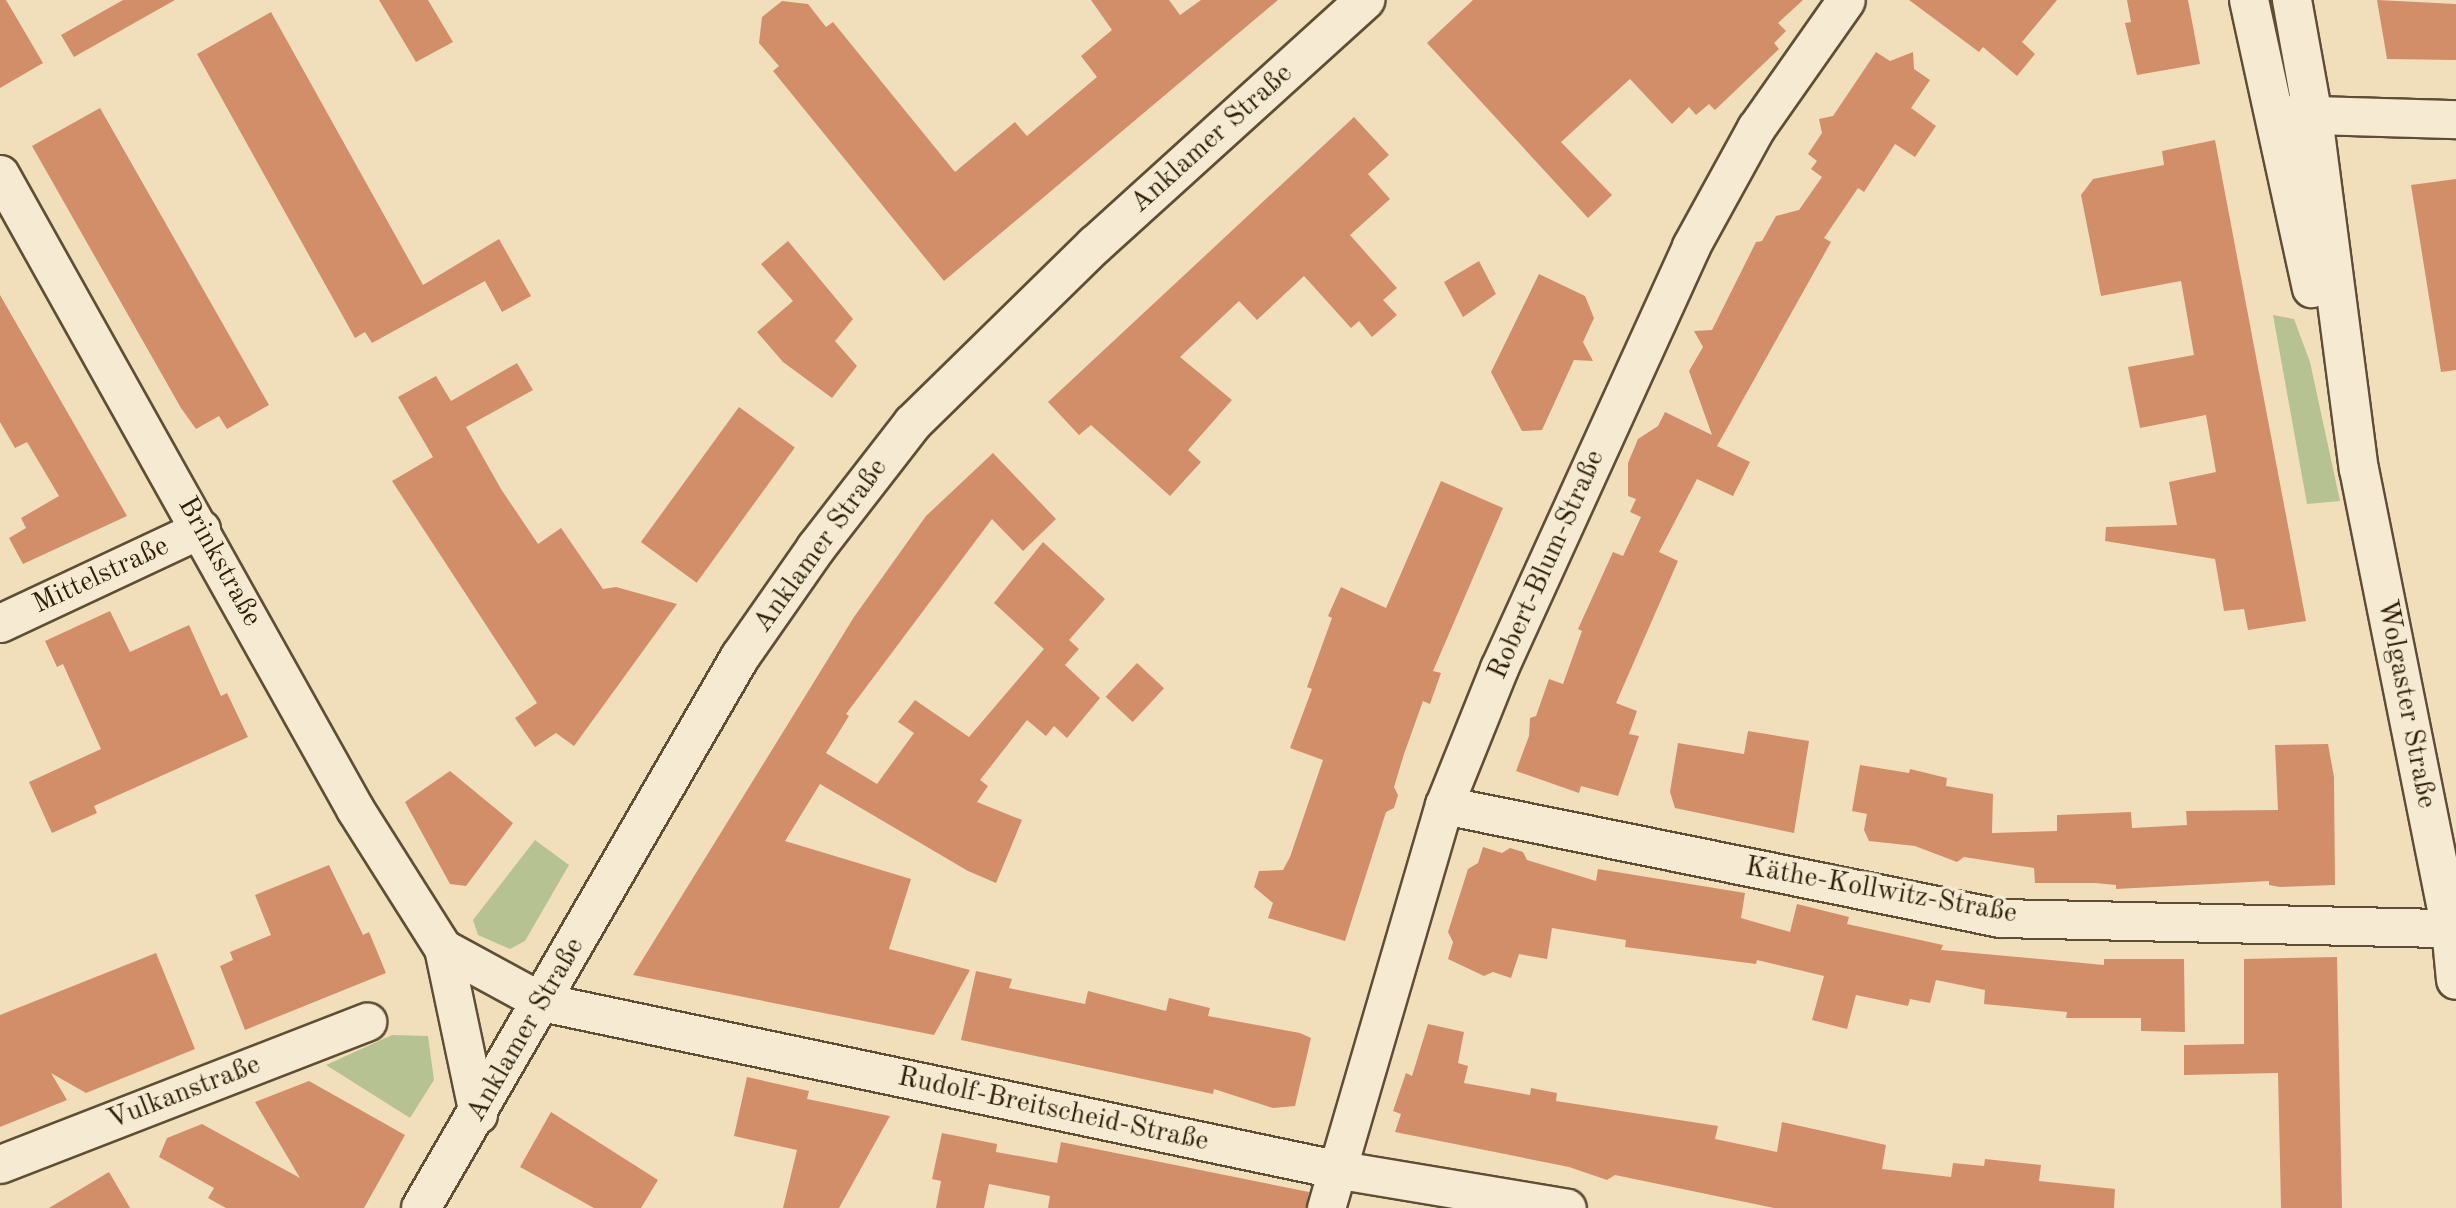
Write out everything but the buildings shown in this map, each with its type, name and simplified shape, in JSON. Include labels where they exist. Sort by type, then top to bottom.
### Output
[{"type":"main road","name":"Anklamer Straße","points":[[421,1208],[478,1114],[740,657],[816,548],[913,423],[1095,245],[1365,0]]},
{"type":"main road","name":"Wolgaster Straße","points":[[2249,0],[2307,269],[2359,469],[2454,928],[2456,980]]},
{"type":"main road","name":"Wolgaster Straße","points":[[2292,0],[2313,117],[2359,469]]},
{"type":"street","name":"Robert-Blum-Straße","points":[[1326,1208],[1335,1169],[1444,805],[1499,668],[1691,246],[1756,128],[1846,0]]},
{"type":"street","points":[[2275,114],[2456,119]]},
{"type":"street","name":"Brinkstraße","points":[[0,174],[201,529],[349,799],[443,948],[478,1114]]},
{"type":"street","name":"Mittelstraße","points":[[0,622],[201,529]]},
{"type":"street","name":"Käthe-Kollwitz-Straße","points":[[1444,805],[2000,918],[2454,928]]},
{"type":"street","name":"Brinkstraße","points":[[443,948],[542,1002]]},
{"type":"street","name":"Rudolf-Breitscheid-Straße","points":[[542,1002],[1335,1169],[1567,1208]]},
{"type":"street","name":"Vulkanstraße","points":[[0,1164],[367,1022]]},
{"type":"green space","points":[[2273,315],[2294,319],[2310,362],[2340,501],[2307,504]]},
{"type":"green space","points":[[535,840],[569,865],[525,941],[510,949],[478,935],[473,920]]},
{"type":"green space","points":[[392,1035],[428,1036],[434,1080],[410,1118],[326,1065]]}]
